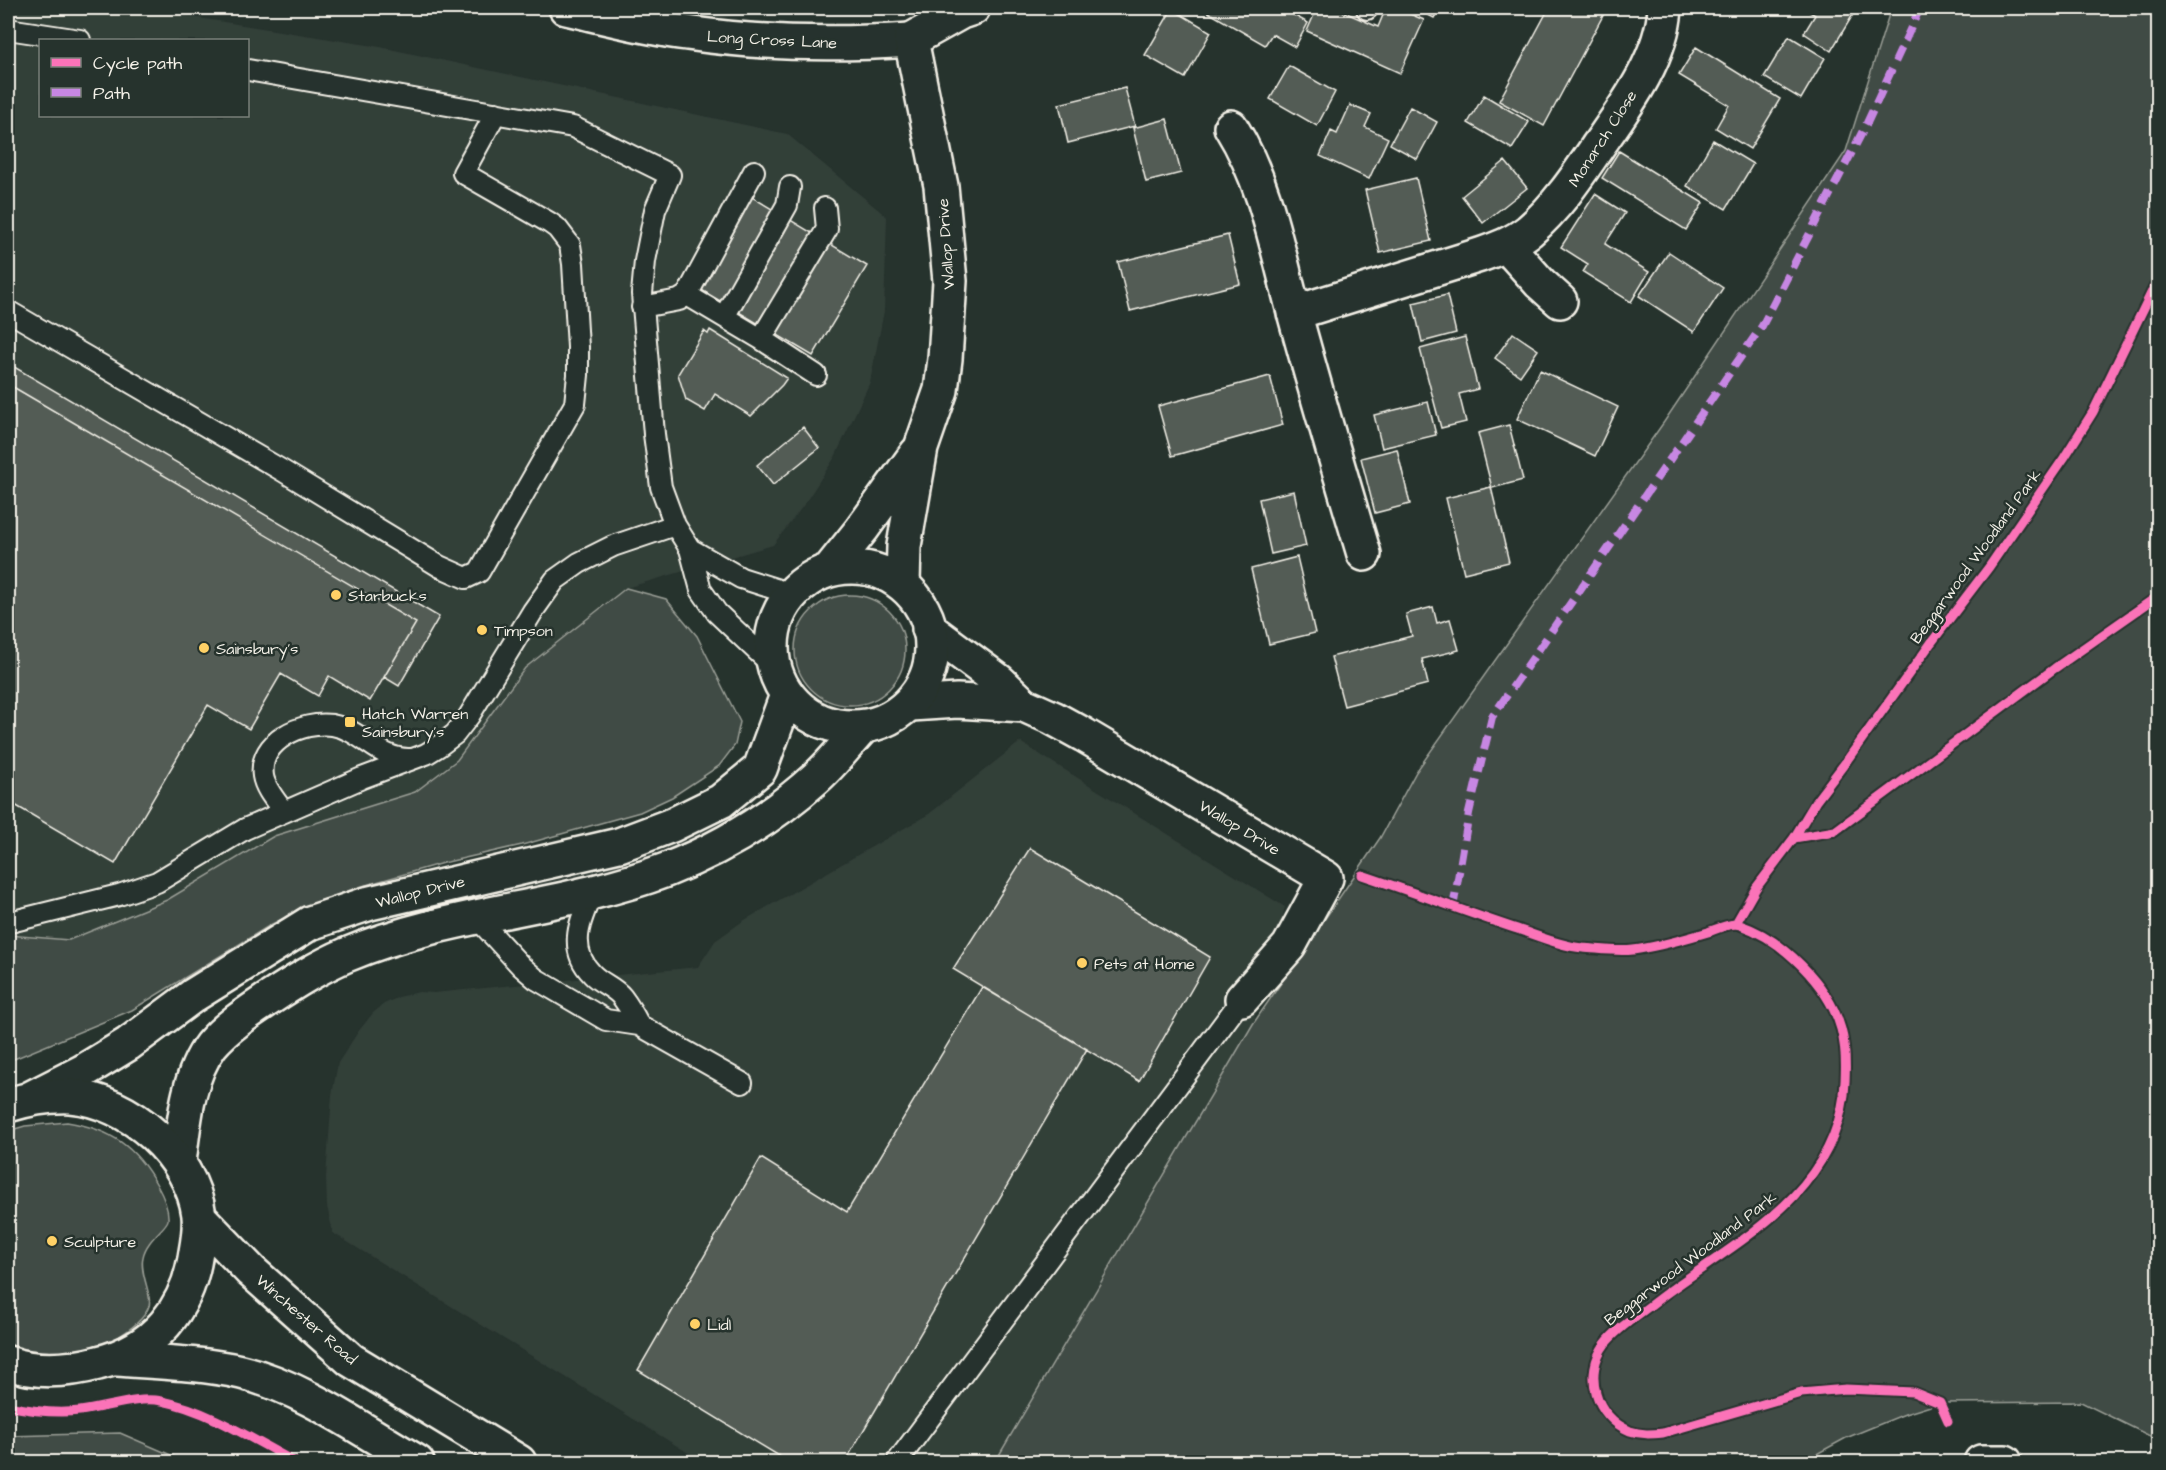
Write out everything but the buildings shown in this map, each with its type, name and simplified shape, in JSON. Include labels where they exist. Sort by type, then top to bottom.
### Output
[{"type":"street","name":"Long Cross Lane","points":[[566,8],[619,21],[686,33],[806,43],[911,40],[961,12],[973,8]]},
{"type":"street","name":"Monarch Close","points":[[1294,313],[1480,255],[1506,245],[1528,231],[1547,215],[1565,194],[1626,106],[1650,60],[1659,37],[1665,8]]},
{"type":"street","name":"Wallop Drive","points":[[903,583],[904,546],[921,448],[941,390],[950,281],[941,186],[911,40]]},
{"type":"street","points":[[1231,127],[1276,195],[1294,313],[1364,554]]},
{"type":"street","points":[[1506,245],[1540,283],[1560,301]]},
{"type":"street","name":"Wallop Drive","points":[[830,569],[921,448]]},
{"type":"street","name":"Wallop Drive","points":[[854,567],[882,573],[903,583],[916,598],[929,629],[929,657],[920,689],[911,704],[892,720],[862,728],[821,722],[809,715],[787,695],[773,666],[772,651],[776,620],[791,594],[807,580],[830,569],[854,567]]},
{"type":"street","name":"Wallop Drive","points":[[929,629],[999,681],[1024,705],[1083,735],[1326,878],[1289,946],[1242,999]]},
{"type":"street","name":"Wallop Drive","points":[[19,1102],[82,1071],[128,1044],[214,982],[310,923],[389,898],[619,844],[672,825],[713,805],[736,790],[760,769],[787,695]]},
{"type":"street","name":"Wallop Drive","points":[[911,704],[957,701],[1024,705]]},
{"type":"street","points":[[178,1162],[192,1086],[202,1061],[212,1045],[248,1012],[299,979],[348,954],[411,934],[593,892],[669,869],[731,840],[769,815],[817,778],[862,728]]},
{"type":"street","points":[[8,1363],[22,1368],[45,1370],[73,1368],[117,1359],[140,1348],[153,1337],[178,1306],[188,1289],[194,1268],[199,1217],[194,1195],[178,1162],[148,1130],[129,1116],[105,1105],[73,1096],[19,1102]]},
{"type":"street","name":"Winchester Road","points":[[199,1217],[251,1271],[351,1360],[519,1462]]},
{"type":"street","points":[[117,1359],[208,1367],[240,1372],[264,1379],[317,1404],[417,1462]]},
{"type":"street","points":[[1981,1462],[2005,1462]]},
{"type":"lane","points":[[8,29],[73,39]]},
{"type":"lane","points":[[249,70],[573,127],[670,175],[655,210],[642,294],[661,487],[675,525],[690,549],[701,590],[717,613],[773,666]]},
{"type":"lane","points":[[8,311],[283,471],[439,566],[466,578],[479,572],[574,404],[578,375],[575,296],[570,245],[550,223],[463,172],[496,113]]},
{"type":"lane","points":[[642,307],[679,300],[687,295],[754,171]]},
{"type":"lane","points":[[724,316],[788,205],[790,187]]},
{"type":"lane","points":[[761,339],[827,229],[825,208]]},
{"type":"lane","points":[[687,295],[816,375]]},
{"type":"lane","points":[[8,920],[10,922],[135,890],[157,882],[245,829],[439,746],[455,734],[469,716],[532,611],[555,580],[579,563],[612,546],[675,525]]},
{"type":"lane","points":[[690,549],[741,578],[791,594]]},
{"type":"lane","points":[[284,812],[271,794],[263,777],[264,760],[270,748],[284,735],[307,726],[332,725],[355,734],[390,757],[400,760],[413,759]]},
{"type":"lane","points":[[593,892],[580,917],[577,932],[580,954],[593,975],[621,995],[639,1024]]},
{"type":"lane","points":[[477,918],[521,966],[537,979],[606,1020],[639,1024],[742,1083]]},
{"type":"lane","points":[[897,1462],[1242,999]]},
{"type":"shaded area","points":[[8,8],[136,8],[380,47],[787,134],[887,217],[884,311],[870,382],[835,457],[803,506],[773,545],[626,588],[525,668],[457,760],[415,792],[274,836],[167,900],[69,940],[8,935]]},
{"type":"shaded area","points":[[1891,8],[2158,8],[2158,1440],[2081,1402],[1940,1403],[1905,1414],[1846,1438],[1802,1462],[995,1462],[1253,1024],[1380,838],[1416,772],[1664,422],[1846,151]]},
{"type":"shaded area","points":[[626,588],[666,599],[697,636],[740,722],[735,745],[719,766],[672,797],[640,812],[522,845],[443,863],[359,887],[320,901],[272,924],[132,1010],[14,1059],[8,1059],[8,935],[69,940],[167,900],[274,836],[415,792],[457,760],[525,668]]},
{"type":"shaded area","points":[[850,595],[871,599],[889,611],[901,629],[905,650],[901,671],[889,689],[871,701],[850,705],[829,701],[811,689],[799,671],[795,650],[799,629],[811,611],[829,599]]},
{"type":"shaded area","points":[[1020,742],[1285,907],[1253,1024],[995,1462],[703,1462],[333,1233],[327,1206],[326,1177],[332,1095],[338,1063],[358,1032],[373,1013],[384,1004],[419,992],[434,993],[698,967],[715,941],[743,921],[929,814]]},
{"type":"shaded area","points":[[67,1122],[97,1129],[131,1150],[159,1189],[166,1206],[168,1220],[148,1245],[143,1257],[143,1270],[150,1302],[144,1315],[126,1332],[101,1347],[77,1356],[60,1358],[8,1350],[8,1131],[25,1126]]},
{"type":"shaded area","points":[[120,1433],[187,1462],[8,1462],[8,1436]]},
{"type":"marked path","points":[[1453,908],[1469,813],[1492,717],[1762,326],[1867,123],[1920,8]]},
{"type":"cycle path","name":"Beggarwood Woodland Park","points":[[1736,923],[1756,888],[1794,838],[1816,801],[1989,567],[2064,458],[2093,412],[2158,279]]},
{"type":"cycle path","points":[[1794,838],[1835,831],[2055,668],[2158,596]]},
{"type":"cycle path","name":"Beggarwood Woodland Park","points":[[1362,875],[1574,947],[1614,951],[1633,950],[1736,924],[1756,932],[1787,952],[1815,980],[1835,1012],[1841,1029],[1846,1062],[1845,1087],[1835,1132],[1819,1163],[1798,1191],[1773,1216],[1656,1301],[1610,1338],[1598,1355],[1594,1381],[1596,1393],[1608,1416],[1630,1431],[1642,1434],[1663,1433],[1801,1393],[1846,1389],[1913,1392],[1940,1403],[1948,1421]]},
{"type":"cycle path","points":[[8,1406],[35,1411],[62,1412],[90,1410],[132,1401],[162,1401],[197,1411],[295,1462]]},
{"type":"place","name":"Starbucks","points":[[336,595]]},
{"type":"place","name":"Timpson","points":[[482,630]]},
{"type":"place","name":"Sainsbury's","points":[[204,648]]},
{"type":"place","name":"Hatch Warren Sainsbury's","points":[[350,722]]},
{"type":"place","name":"Pets at Home","points":[[1082,963]]},
{"type":"place","name":"Sculpture","points":[[52,1241]]},
{"type":"place","name":"Lidl","points":[[695,1324]]}]
